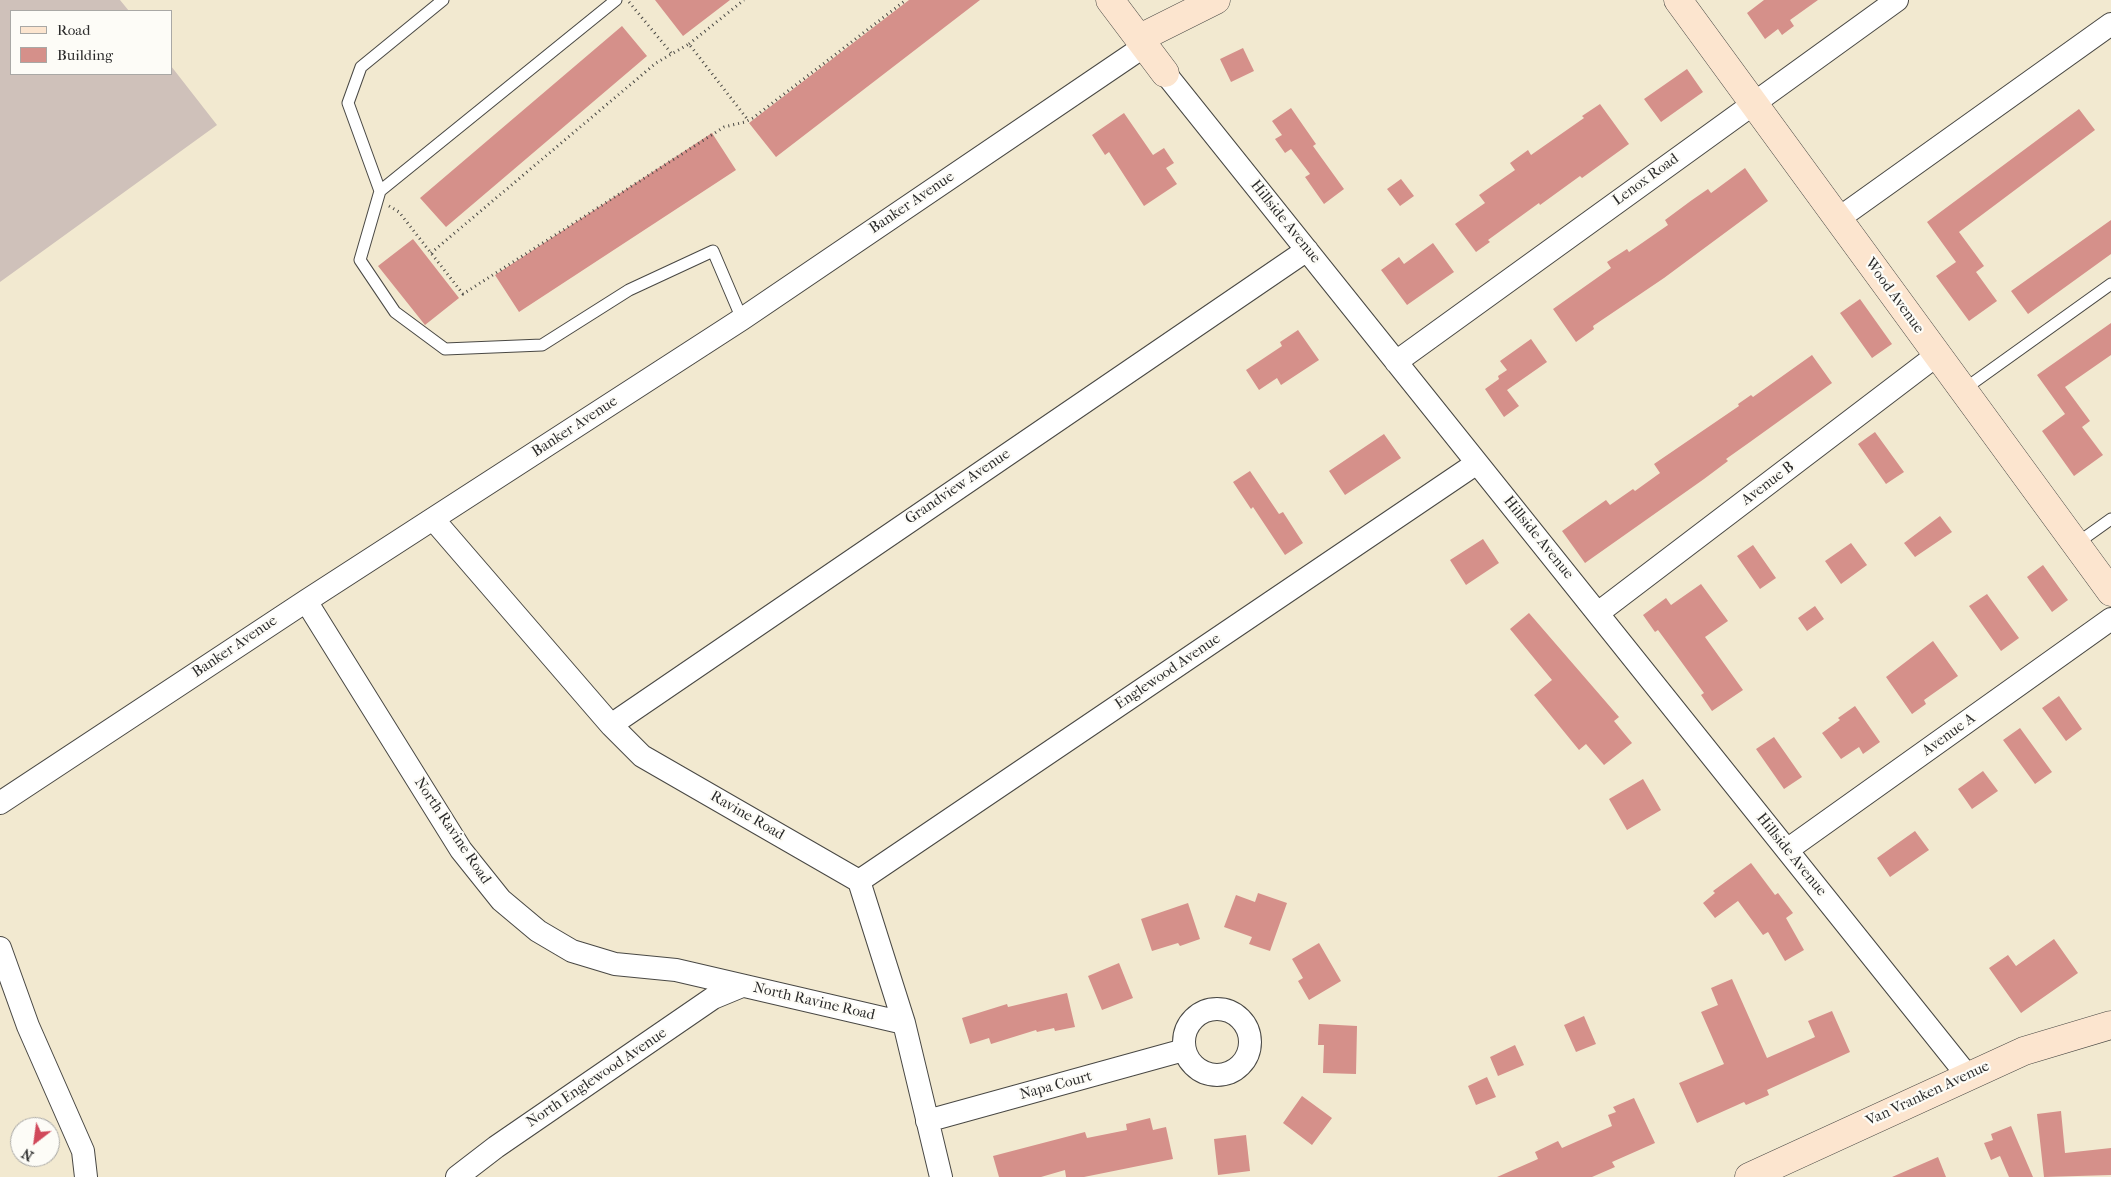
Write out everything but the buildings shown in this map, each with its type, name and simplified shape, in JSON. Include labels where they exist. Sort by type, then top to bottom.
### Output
[{"type":"street","name":"Hillside Avenue","points":[[1110,0],[1396,362],[1967,1075]]},
{"type":"street","points":[[1143,41],[1216,0]]},
{"type":"street","name":"Wood Avenue","points":[[1678,0],[2111,592]]},
{"type":"street","name":"Lenox Road","points":[[1396,362],[1897,0]]},
{"type":"street","points":[[1838,219],[2111,24]]},
{"type":"street","name":"Banker Avenue","points":[[0,802],[306,601],[742,319],[1143,41]]},
{"type":"street","name":"Grandview Avenue","points":[[610,725],[1307,250]]},
{"type":"street","name":"Avenue B","points":[[1598,613],[1937,355]]},
{"type":"street","name":"Englewood Avenue","points":[[860,881],[1477,463]]},
{"type":"street","name":"Ravine Road","points":[[433,519],[610,725],[642,756],[860,881]]},
{"type":"street","name":"North Ravine Road","points":[[306,601],[461,850],[500,900],[538,931],[572,951],[614,964],[676,970],[904,1023]]},
{"type":"street","name":"Avenue A","points":[[1787,850],[2111,619]]},
{"type":"street","points":[[860,881],[904,1023],[941,1177]]},
{"type":"street","points":[[0,948],[28,1026],[83,1151],[86,1177]]},
{"type":"street","name":"North Englewood Avenue","points":[[457,1177],[496,1147],[714,998],[742,986]]},
{"type":"street","name":"Van Vranken Avenue","points":[[1749,1177],[1967,1075],[2024,1051],[2111,1025]]},
{"type":"street","name":"Napa Court","points":[[928,1121],[1184,1050]]},
{"type":"lane","points":[[379,195],[348,103],[361,67],[443,0]]},
{"type":"lane","points":[[616,0],[379,195],[360,260],[395,312],[445,349],[542,345],[629,290],[713,251],[742,319]]},
{"type":"lane","points":[[1963,390],[2111,284]]},
{"type":"lane","points":[[2076,544],[2111,519]]},
{"type":"path","points":[[627,0],[672,54]]},
{"type":"path","points":[[431,253],[656,63],[688,44],[744,0]]},
{"type":"path","points":[[379,195],[399,212],[463,294],[724,127],[748,120],[906,0]]},
{"type":"path","points":[[688,44],[748,120]]},
{"type":"shaded area","points":[[0,0],[120,0],[128,10],[10,10],[10,75],[172,75],[172,67],[217,125],[0,282]]}]
